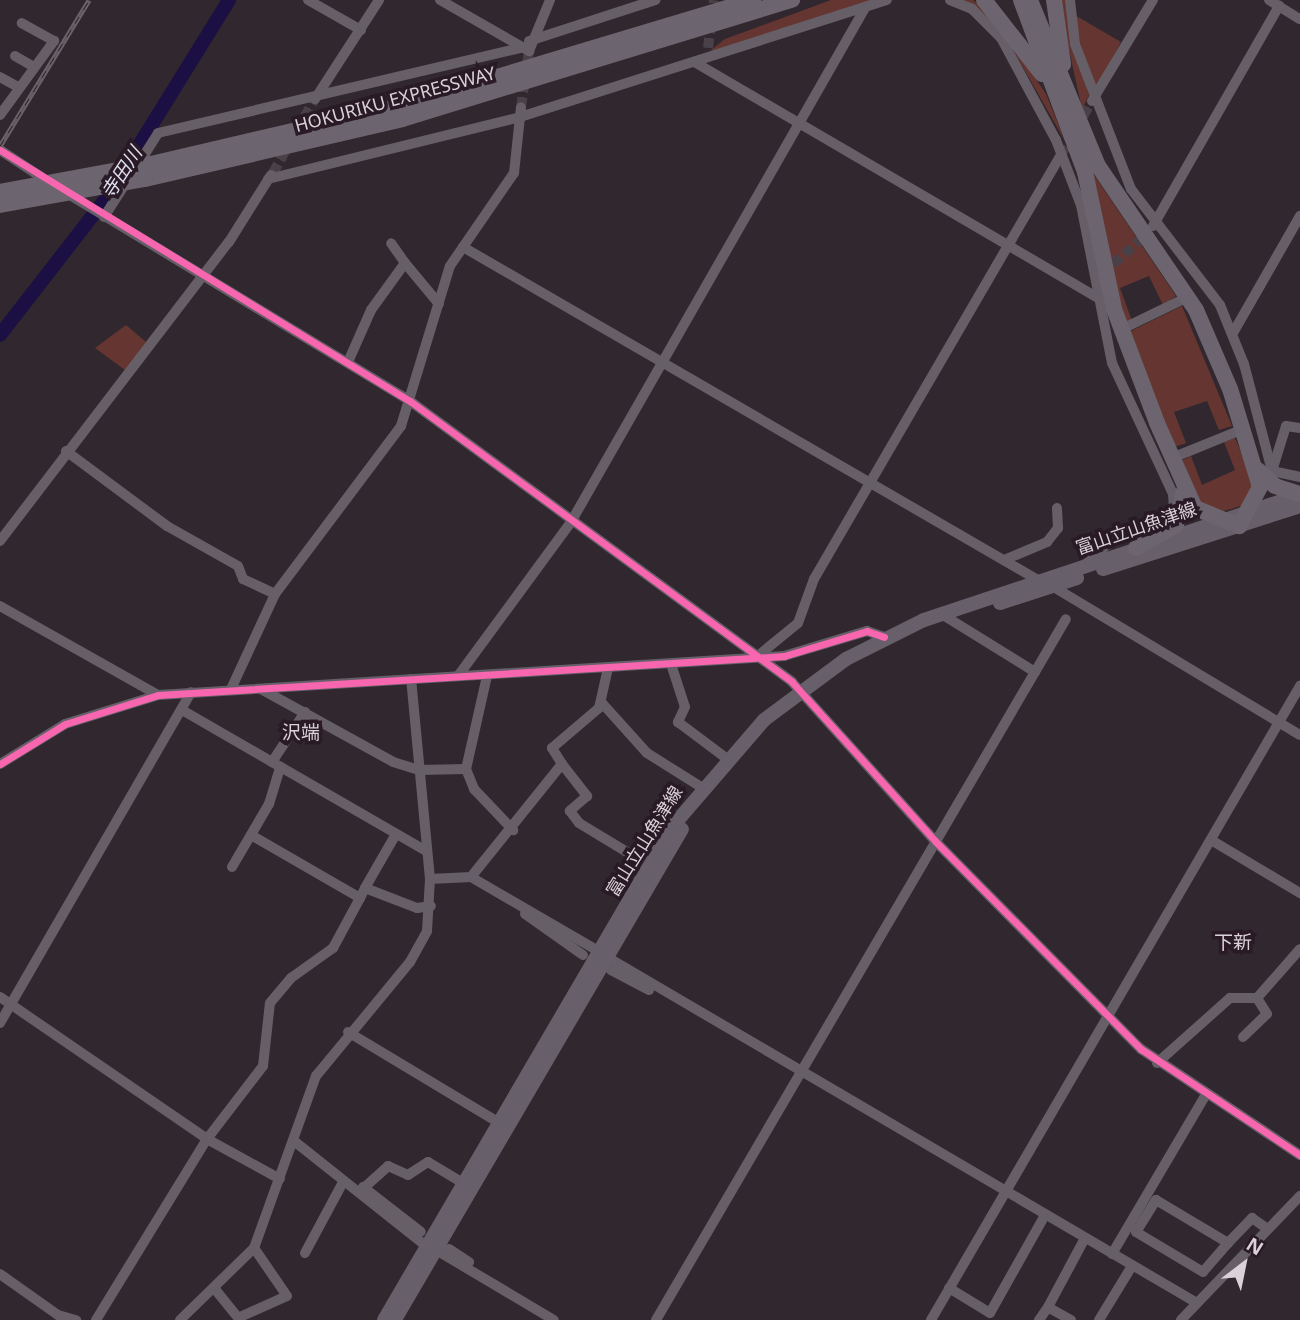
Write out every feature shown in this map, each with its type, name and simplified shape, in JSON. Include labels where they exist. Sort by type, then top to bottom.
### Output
[{"type":"highway","points":[[573,57],[724,0]]},
{"type":"highway","name":"HOKURIKU EXPRESSWAY","points":[[0,192],[148,171],[573,57],[753,0]]},
{"type":"highway","name":"HOKURIKU EXPRESSWAY","points":[[0,205],[148,171],[402,119],[674,40],[792,0]]},
{"type":"highway","points":[[674,40],[806,0]]},
{"type":"highway","points":[[984,0],[1030,53],[1076,128],[1116,199],[1188,296],[1255,465],[1260,494],[1239,526],[1200,513],[1184,488],[1120,330],[1092,196],[1076,128],[1061,56],[1054,0]]},
{"type":"highway","points":[[1021,0],[1076,128]]},
{"type":"highway","points":[[1030,0],[1076,128]]},
{"type":"highway","points":[[1255,465],[1269,482],[1300,495]]},
{"type":"highway","points":[[1136,548],[1179,522],[1184,488]]},
{"type":"main road","name":"富山立山魚津線","points":[[384,1320],[433,1244],[701,787],[726,758],[804,693],[884,638],[1038,580],[1300,495]]},
{"type":"main road","name":"富山立山魚津線","points":[[654,867],[706,794],[804,693],[852,665],[945,616],[1052,586],[1300,506]]},
{"type":"main road","name":"富山立山魚津線","points":[[394,1320],[463,1183],[600,958]]},
{"type":"street","points":[[308,0],[361,30]]},
{"type":"street","points":[[315,99],[379,0]]},
{"type":"street","points":[[440,0],[525,44]]},
{"type":"street","points":[[525,44],[550,0]]},
{"type":"street","points":[[104,217],[158,133],[315,99],[525,44],[654,0]]},
{"type":"street","points":[[0,541],[202,274],[270,176],[521,112],[696,63],[708,54],[887,0]]},
{"type":"street","points":[[950,0],[972,9],[1001,38],[1026,74],[1081,205],[1112,363],[1174,507],[1095,552],[1084,566]]},
{"type":"street","points":[[1070,0],[1075,44],[1091,103],[1131,189],[1220,305],[1233,333],[1272,471]]},
{"type":"street","points":[[1091,103],[1153,0]]},
{"type":"street","points":[[1269,0],[1300,19]]},
{"type":"street","points":[[1148,233],[1279,6]]},
{"type":"street","points":[[458,676],[572,522],[801,125],[865,8]]},
{"type":"street","points":[[0,115],[54,41],[22,23]]},
{"type":"street","points":[[15,56],[34,67]]},
{"type":"street","points":[[696,63],[1097,296]]},
{"type":"street","points":[[0,77],[18,87]]},
{"type":"street","points":[[232,690],[275,594],[401,426],[439,304],[463,247],[511,180],[521,112]]},
{"type":"street","points":[[0,150],[104,217],[410,401],[758,656],[804,693],[935,841],[1157,1063],[1300,1156]]},
{"type":"street","points":[[758,656],[792,632],[814,579],[1061,155]]},
{"type":"street","points":[[1233,333],[1300,216]]},
{"type":"street","points":[[391,243],[439,304]]},
{"type":"street","points":[[463,247],[1038,580]]},
{"type":"street","points":[[348,362],[371,310],[405,263]]},
{"type":"street","points":[[1120,330],[1188,296]]},
{"type":"street","points":[[1272,471],[1286,426],[1300,428]]},
{"type":"street","points":[[1172,458],[1241,430]]},
{"type":"street","points":[[66,451],[167,526],[238,566],[243,579],[275,594]]},
{"type":"street","points":[[1272,471],[1300,477]]},
{"type":"street","points":[[1004,560],[1047,541],[1058,528],[1056,508]]},
{"type":"street","points":[[1052,586],[1300,735]]},
{"type":"street","points":[[0,606],[158,695]]},
{"type":"street","points":[[945,616],[1035,672]]},
{"type":"street","points":[[656,1320],[1066,619]]},
{"type":"street","points":[[0,764],[65,724],[158,695],[799,654],[867,631],[884,638]]},
{"type":"street","points":[[671,664],[685,707],[678,722],[726,758]]},
{"type":"street","points":[[608,668],[602,702],[552,748],[587,796],[570,811],[579,823],[654,867]]},
{"type":"street","points":[[487,676],[466,769],[474,789],[513,830]]},
{"type":"street","points":[[180,1320],[254,1248],[316,1076],[348,1032],[420,948],[430,906],[430,880],[411,679]]},
{"type":"street","points":[[931,1320],[1300,686]]},
{"type":"street","points":[[261,689],[419,770],[466,769]]},
{"type":"street","points":[[0,1023],[191,692]]},
{"type":"street","points":[[602,702],[647,753],[701,787]]},
{"type":"street","points":[[183,710],[426,851]]},
{"type":"street","points":[[232,867],[251,835],[276,764],[305,712]]},
{"type":"street","points":[[471,877],[513,830],[562,764]]},
{"type":"street","points":[[96,1320],[207,1139],[263,1066],[270,1003],[291,978],[333,948],[396,834]]},
{"type":"street","points":[[251,835],[363,893],[417,908],[430,906]]},
{"type":"street","points":[[1211,840],[1300,892]]},
{"type":"street","points":[[430,880],[471,877],[600,958],[802,1071],[1198,1303]]},
{"type":"street","points":[[1157,1063],[1230,998],[1257,998],[1300,949]]},
{"type":"street","points":[[0,998],[207,1139],[280,1179]]},
{"type":"street","points":[[1243,1037],[1266,1014],[1257,998]]},
{"type":"street","points":[[348,1032],[498,1122]]},
{"type":"street","points":[[1112,1254],[1205,1096]]},
{"type":"street","points":[[294,1141],[343,1182],[364,1187],[433,1244],[554,1320]]},
{"type":"street","points":[[364,1187],[388,1167],[408,1175],[428,1162],[463,1183]]},
{"type":"street","points":[[305,1253],[343,1182]]},
{"type":"street","points":[[1181,1320],[1300,1196]]},
{"type":"street","points":[[1227,1243],[1156,1200],[1136,1232],[1203,1272],[1252,1218],[1268,1229]]},
{"type":"street","points":[[990,1313],[1045,1215]]},
{"type":"street","points":[[1039,1320],[1086,1238]]},
{"type":"street","points":[[214,1288],[240,1319],[287,1296],[254,1248]]},
{"type":"street","points":[[1099,1320],[1132,1266]]},
{"type":"street","points":[[0,1274],[55,1317],[76,1320]]},
{"type":"street","points":[[949,1289],[1002,1320]]},
{"type":"street","points":[[1048,1307],[1071,1320]]},
{"type":"shaded area","points":[[831,0],[875,0],[713,55],[711,50],[725,39]]},
{"type":"shaded area","points":[[955,0],[973,0],[994,18],[1046,94],[1065,141],[1008,41]]},
{"type":"shaded area","points":[[1058,0],[1067,0],[1070,36],[1089,95],[1082,109]]},
{"type":"shaded area","points":[[1073,14],[1121,42],[1094,92],[1086,66]]},
{"type":"shaded area","points":[[1090,169],[1176,296],[1163,305],[1149,276],[1120,288],[1132,321],[1124,322]]},
{"type":"shaded area","points":[[1182,306],[1232,426],[1219,430],[1207,401],[1174,412],[1186,443],[1174,447],[1127,333]]},
{"type":"shaded area","points":[[126,325],[146,342],[125,370],[95,348]]},
{"type":"shaded area","points":[[1235,438],[1252,478],[1251,503],[1214,514],[1201,510],[1179,462],[1191,456],[1202,485],[1235,470],[1224,442]]},
{"type":"waterway","name":"寺田川","points":[[0,335],[107,197],[229,0]]},
{"type":"tunnel","points":[[708,48],[714,0]]},
{"type":"tunnel","points":[[521,107],[529,51]]},
{"type":"tunnel","points":[[297,130],[315,99]]},
{"type":"tunnel","points":[[1061,155],[1089,106]]},
{"type":"tunnel","points":[[273,173],[289,144]]},
{"type":"tunnel","points":[[1102,274],[1148,233]]},
{"type":"railway","points":[[0,146],[89,0]]},
{"type":"cycle path","points":[[0,150],[410,401],[792,682],[935,841],[1141,1049],[1300,1155]]},
{"type":"cycle path","points":[[0,764],[65,724],[158,695],[784,656],[867,631],[884,637]]},
{"type":"district","name":"沢端","points":[[301,733]]},
{"type":"district","name":"下新","points":[[1233,943]]}]
